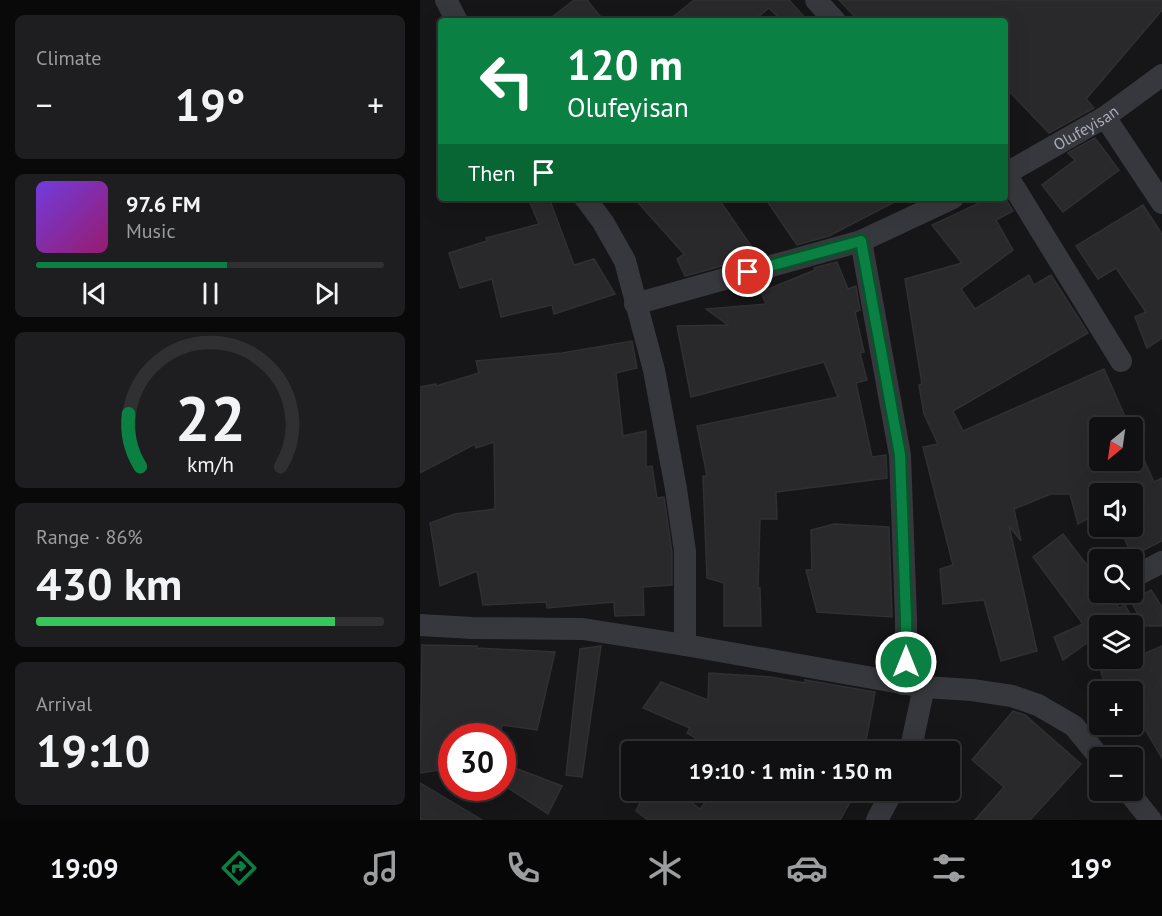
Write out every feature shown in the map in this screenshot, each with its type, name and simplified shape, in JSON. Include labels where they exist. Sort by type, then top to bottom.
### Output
[{"type":"street","points":[[446,0],[455,18]]},
{"type":"street","points":[[816,0],[832,18]]},
{"type":"street","name":"Olufeyisan","points":[[1008,172],[1105,117],[1162,75]]},
{"type":"street","points":[[1105,117],[1162,203]]},
{"type":"street","points":[[1008,179],[1120,361]]},
{"type":"street","points":[[587,201],[603,222],[625,261],[654,370],[685,551],[685,645]]},
{"type":"street","points":[[635,304],[861,241],[947,201]]},
{"type":"street","points":[[861,241],[900,455],[906,662],[914,685],[911,741]]},
{"type":"street","points":[[1143,572],[1162,562]]},
{"type":"street","points":[[421,619],[472,628],[583,629],[914,685],[1012,696],[1038,705],[1074,726],[1091,747]]},
{"type":"street","points":[[877,820],[887,801]]},
{"type":"street","points":[[1135,801],[1150,820]]},
{"type":"building","points":[[574,0],[587,0],[602,18],[551,18]]},
{"type":"building","points":[[694,0],[789,0],[805,18],[779,18],[769,8],[757,18],[672,18]]},
{"type":"building","points":[[839,0],[1162,0],[1162,10],[1086,99],[1094,108],[1049,133],[1008,90],[1008,18],[856,18]]},
{"type":"building","points":[[1095,138],[1119,170],[1063,212],[1042,185],[1075,160],[1068,153]]},
{"type":"building","points":[[529,201],[550,201],[574,265],[594,259],[615,294],[554,314],[552,305],[501,317],[492,279],[460,288],[449,253],[487,241],[486,238],[539,224]]},
{"type":"building","points":[[637,201],[720,201],[756,253],[747,259],[685,276],[677,259],[684,254]]},
{"type":"building","points":[[767,201],[896,201],[829,236],[797,245]]},
{"type":"building","points":[[984,201],[1007,201],[1013,211],[996,220],[1013,250],[961,289],[975,309],[1029,275],[1034,285],[1051,275],[1088,333],[953,411],[963,431],[1104,369],[1125,417],[1089,417],[1089,471],[1143,471],[1143,458],[1154,482],[1162,478],[1162,541],[1143,550],[1129,549],[1124,537],[1143,537],[1143,483],[1089,483],[1089,518],[1078,524],[1070,494],[1051,494],[1014,509],[1021,541],[1009,526],[1037,651],[1001,661],[984,600],[943,604],[940,569],[953,565],[923,447],[938,444],[924,414],[919,385],[922,384],[905,279],[962,263],[932,225]]},
{"type":"building","points":[[1143,205],[1162,234],[1162,338],[1147,348],[1135,317],[1146,312],[1116,268],[1098,279],[1076,246]]},
{"type":"building","points":[[837,262],[848,289],[856,286],[860,310],[855,312],[864,352],[860,353],[867,380],[856,383],[872,457],[886,455],[887,478],[776,492],[777,519],[760,519],[758,588],[760,588],[761,626],[724,626],[724,583],[707,578],[703,476],[707,476],[697,426],[838,397],[824,362],[691,397],[677,326],[728,325],[706,309],[766,304],[761,292],[815,270],[814,268]]},
{"type":"building","points":[[632,341],[637,368],[616,373],[623,436],[646,431],[646,467],[652,466],[657,498],[664,497],[672,552],[672,585],[643,587],[644,615],[615,616],[614,602],[547,608],[546,602],[483,605],[477,571],[440,586],[430,523],[455,514],[495,509],[494,442],[476,448],[475,444],[420,473],[420,387],[436,384],[436,386],[479,373],[476,361],[562,353]]},
{"type":"building","points":[[834,524],[889,527],[892,617],[817,612],[806,570],[812,570],[811,530]]},
{"type":"building","points":[[1063,534],[1089,568],[1089,603],[1116,603],[1119,608],[1125,605],[1130,614],[1089,615],[1089,642],[1063,660],[1054,637],[1083,624],[1033,557]]},
{"type":"building","points":[[1151,590],[1162,607],[1162,626],[1144,626],[1143,615],[1138,615],[1132,603],[1143,603],[1143,594]]},
{"type":"building","points":[[422,645],[477,646],[477,648],[555,652],[537,730],[516,727],[516,723],[438,723],[438,770],[420,773]]},
{"type":"building","points":[[601,646],[582,777],[566,775],[580,649]]},
{"type":"building","points":[[1162,646],[1162,758],[1143,726],[1143,681],[1104,681],[1101,672],[1108,669],[1143,669],[1143,654]]},
{"type":"building","points":[[709,673],[770,677],[805,683],[805,680],[875,692],[866,741],[700,741],[687,733],[690,728],[643,708],[661,682],[708,700]]},
{"type":"building","points":[[1013,711],[1025,715],[1081,764],[1030,820],[975,820],[1004,787],[972,760]]},
{"type":"building","points":[[516,768],[562,786],[548,814],[516,793]]},
{"type":"building","points":[[420,783],[438,794],[438,801],[450,801],[482,820],[420,820]]},
{"type":"building","points":[[641,801],[689,801],[700,809],[706,801],[851,801],[840,820],[648,820],[636,811]]},
{"type":"route","points":[[748,272],[861,241],[900,455],[906,662]]}]
